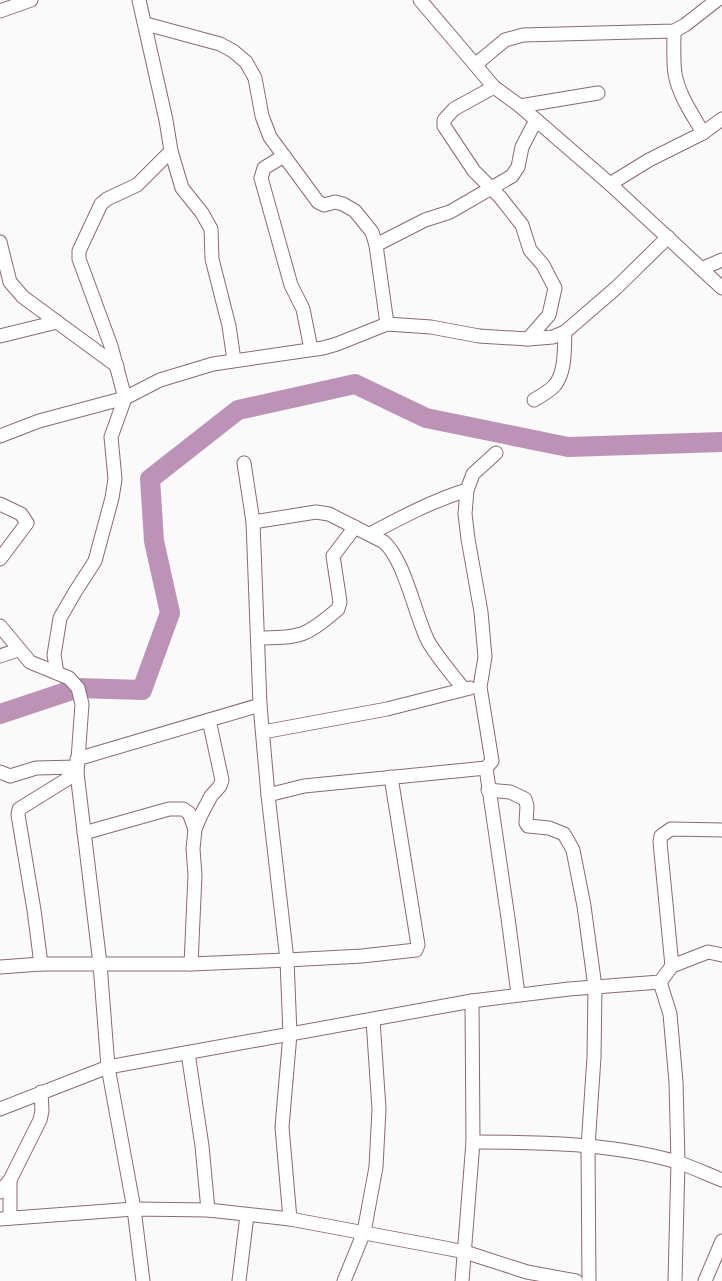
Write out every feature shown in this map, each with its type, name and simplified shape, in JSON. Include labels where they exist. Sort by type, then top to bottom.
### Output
[{"type":"street","points":[[0,11],[31,0]]},
{"type":"street","points":[[139,0],[146,24],[171,151],[182,188],[202,213],[211,229],[212,258],[229,326],[234,360]]},
{"type":"street","points":[[420,0],[494,87],[520,106],[610,184],[722,288]]},
{"type":"street","points":[[475,65],[505,40],[523,35],[674,31],[685,25],[718,0]]},
{"type":"street","points":[[146,24],[220,44],[233,51],[246,62],[255,78],[262,116],[270,137],[318,202],[324,205],[335,202],[343,204],[355,211],[368,225],[376,245],[387,324]]},
{"type":"street","points":[[674,31],[675,73],[678,84],[703,134]]},
{"type":"street","points":[[494,87],[454,109],[444,120],[444,126],[474,172],[492,188],[522,225],[530,250],[543,265],[555,288],[548,315],[528,339]]},
{"type":"street","points":[[520,106],[598,93]]},
{"type":"street","points":[[610,184],[649,160],[703,134],[722,119]]},
{"type":"street","points":[[376,245],[425,220],[450,212],[512,176],[518,167],[522,147],[536,120]]},
{"type":"street","points":[[57,673],[54,655],[60,618],[96,561],[112,498],[115,479],[111,437],[125,398],[117,366],[79,259],[80,251],[101,204],[107,198],[136,185],[171,151]]},
{"type":"street","points":[[284,156],[264,168],[261,178],[291,284],[303,309],[311,349]]},
{"type":"street","points":[[0,436],[39,421],[125,398],[160,380],[213,364],[337,344],[387,324],[431,327],[479,336],[528,339],[553,337],[565,332],[616,288],[668,237]]},
{"type":"street","points":[[0,242],[10,282],[23,298],[117,366]]},
{"type":"street","points":[[701,269],[722,260]]},
{"type":"street","points":[[0,336],[57,322]]},
{"type":"street","points":[[534,400],[554,386],[559,379],[563,360],[565,332]]},
{"type":"street","points":[[268,795],[304,786],[486,768],[492,761],[480,687],[485,656],[481,612],[465,514],[467,490],[473,474],[496,453]]},
{"type":"street","points":[[244,463],[253,522],[260,705],[268,795],[287,960],[290,1034],[282,1127],[290,1219]]},
{"type":"street","points":[[370,534],[414,510],[467,490]]},
{"type":"street","points":[[0,504],[21,514],[27,523],[0,559]]},
{"type":"street","points":[[253,522],[316,512],[329,514],[370,534],[390,547],[428,640],[463,688]]},
{"type":"street","points":[[258,638],[295,637],[304,634],[338,609],[340,602],[333,556],[355,527]]},
{"type":"street","points":[[0,626],[18,650],[30,662],[69,678],[78,688],[82,704],[77,766],[100,964],[108,1067],[134,1209],[143,1281]]},
{"type":"street","points":[[0,656],[18,650]]},
{"type":"street","points":[[263,732],[387,709],[463,688],[480,687]]},
{"type":"street","points":[[0,772],[10,776],[43,767],[77,766],[209,720],[260,705]]},
{"type":"street","points":[[191,964],[195,875],[193,849],[195,829],[211,796],[220,786],[222,780],[209,720]]},
{"type":"street","points":[[41,964],[34,910],[18,815],[19,809],[63,782],[77,766]]},
{"type":"street","points":[[43,767],[63,782]]},
{"type":"street","points":[[486,768],[518,994]]},
{"type":"street","points":[[0,967],[41,964],[191,964],[362,956],[416,950],[418,945],[391,777]]},
{"type":"street","points":[[488,790],[510,792],[525,799],[527,806],[526,823],[528,826],[549,828],[564,834],[573,850],[584,906],[595,987],[594,1057],[588,1147],[589,1281]]},
{"type":"street","points":[[84,833],[168,809],[183,809],[189,813],[195,829]]},
{"type":"street","points":[[672,966],[660,842],[662,836],[671,828],[722,830]]},
{"type":"street","points":[[0,1109],[108,1067],[374,1020],[411,1011],[472,1001],[518,994],[660,982],[672,966],[708,952],[722,955]]},
{"type":"street","points":[[660,982],[670,1014],[676,1082],[678,1162],[675,1281]]},
{"type":"street","points":[[462,1281],[473,1142],[472,1001]]},
{"type":"street","points":[[344,1281],[364,1232],[376,1167],[380,1109],[374,1020]]},
{"type":"street","points":[[188,1052],[202,1146],[208,1210]]},
{"type":"street","points":[[0,1192],[10,1180],[40,1120],[42,1112],[41,1092]]},
{"type":"street","points":[[473,1142],[538,1142],[644,1154],[678,1162],[722,1180]]},
{"type":"street","points":[[10,1180],[5,1218],[134,1209],[208,1210],[290,1219],[465,1252],[526,1277],[576,1281]]},
{"type":"street","points":[[239,1281],[247,1215]]},
{"type":"street","points":[[705,1281],[722,1241]]},
{"type":"waterway","points":[[0,714],[78,688],[142,690],[170,613],[154,541],[150,479],[238,410],[355,384],[426,418],[568,447],[722,442]]}]
